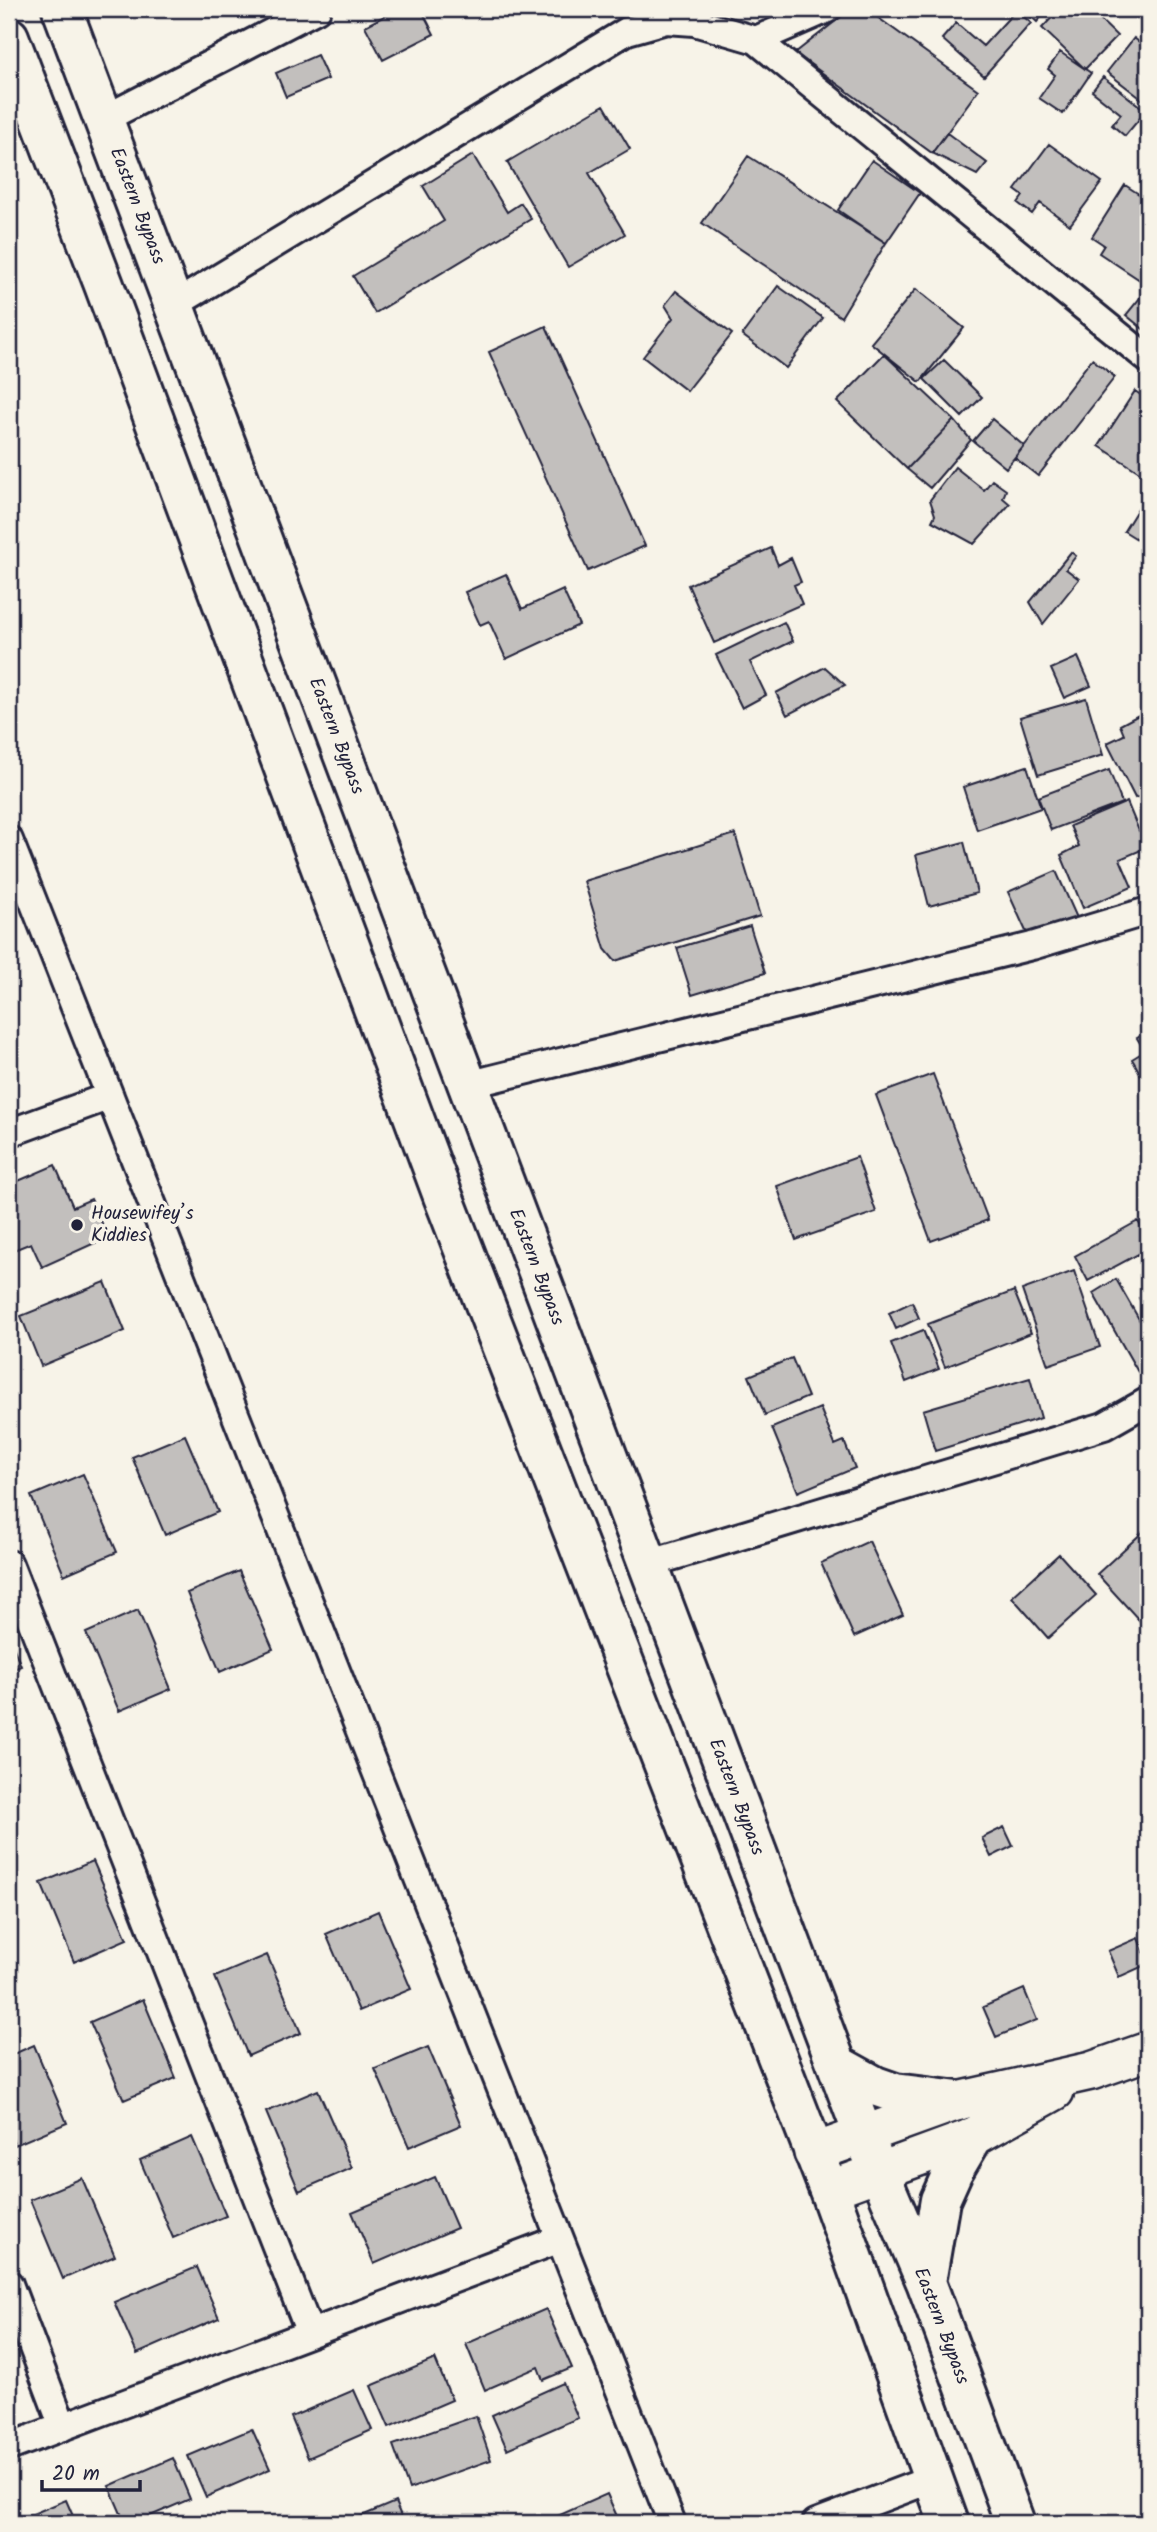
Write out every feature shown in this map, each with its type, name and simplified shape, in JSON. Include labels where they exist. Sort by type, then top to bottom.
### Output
[{"type":"main road","name":"Eastern Bypass","points":[[62,9],[836,2065],[926,2282],[1014,2523]]},
{"type":"main road","points":[[9,37],[448,1209],[829,2190],[932,2479],[944,2521]]},
{"type":"main road","points":[[836,2065],[875,2086],[895,2093],[957,2101]]},
{"type":"main road","points":[[926,2282],[940,2200],[973,2137]]},
{"type":"street","points":[[104,119],[317,9]]},
{"type":"street","points":[[755,40],[827,9]]},
{"type":"street","points":[[174,305],[661,14],[755,40],[1148,359]]},
{"type":"street","points":[[9,840],[672,2523]]},
{"type":"street","points":[[467,1084],[1032,946],[1148,911]]},
{"type":"street","points":[[9,1133],[110,1096]]},
{"type":"street","points":[[648,1564],[1104,1426],[1148,1401]]},
{"type":"street","points":[[9,1563],[310,2333]]},
{"type":"street","points":[[813,2153],[957,2101],[1091,2071],[1148,2050]]},
{"type":"street","points":[[829,2190],[973,2137],[1091,2071]]},
{"type":"street","points":[[9,2447],[560,2238]]},
{"type":"street","points":[[9,2284],[63,2427]]},
{"type":"street","points":[[816,2523],[932,2479]]},
{"type":"building","points":[[398,9],[421,9],[434,34],[383,60],[365,26]]},
{"type":"building","points":[[851,9],[866,9],[978,90],[932,153],[795,53]]},
{"type":"building","points":[[1023,9],[1048,9],[1037,22]]},
{"type":"building","points":[[1060,9],[1089,9],[1117,36],[1085,69],[1042,28]]},
{"type":"building","points":[[1016,10],[1031,23],[984,76],[942,39],[956,23],[983,46]]},
{"type":"building","points":[[1134,38],[1148,49],[1144,56],[1148,59],[1148,104],[1107,72]]},
{"type":"building","points":[[1060,52],[1091,73],[1063,114],[1039,98],[1055,75],[1048,69]]},
{"type":"building","points":[[317,55],[328,79],[286,97],[276,73]]},
{"type":"building","points":[[1103,77],[1146,111],[1125,136],[1112,125],[1121,114],[1092,91]]},
{"type":"building","points":[[604,105],[630,149],[589,173],[625,234],[568,267],[507,162]]},
{"type":"building","points":[[947,133],[987,163],[977,175],[932,153]]},
{"type":"building","points":[[1049,144],[1102,182],[1070,225],[1040,203],[1032,214],[1018,203],[1023,196],[1015,190]]},
{"type":"building","points":[[473,155],[507,212],[521,203],[531,219],[375,313],[353,276],[444,221],[423,186]]},
{"type":"building","points":[[748,156],[886,243],[841,317],[702,223]]},
{"type":"building","points":[[872,160],[920,193],[886,243],[838,210]]},
{"type":"building","points":[[1125,185],[1148,200],[1146,284],[1099,253],[1104,245],[1092,237]]},
{"type":"building","points":[[778,286],[823,318],[786,368],[742,335]]},
{"type":"building","points":[[1148,288],[1148,333],[1126,315]]},
{"type":"building","points":[[916,289],[964,328],[920,382],[871,343]]},
{"type":"building","points":[[676,291],[732,334],[687,391],[643,357],[673,318],[665,305]]},
{"type":"building","points":[[546,326],[645,546],[588,571],[489,352]]},
{"type":"building","points":[[884,354],[954,420],[907,469],[837,402]]},
{"type":"building","points":[[1092,359],[1115,377],[1038,476],[1015,458]]},
{"type":"building","points":[[944,360],[982,397],[962,417],[924,379]]},
{"type":"building","points":[[1135,391],[1148,400],[1148,469],[1144,475],[1099,446]]},
{"type":"building","points":[[992,419],[1024,446],[1006,468],[973,441]]},
{"type":"building","points":[[954,420],[971,440],[930,488],[907,469]]},
{"type":"building","points":[[955,467],[984,490],[992,480],[1006,490],[1003,498],[1010,504],[974,544],[932,521],[935,515],[930,500]]},
{"type":"building","points":[[1148,492],[1148,546],[1124,531]]},
{"type":"building","points":[[771,548],[778,565],[791,558],[801,582],[794,585],[802,604],[714,643],[688,585]]},
{"type":"building","points":[[1071,552],[1076,556],[1066,569],[1079,579],[1043,624],[1030,602]]},
{"type":"building","points":[[506,574],[522,609],[563,590],[579,625],[506,659],[489,621],[480,625],[465,592]]},
{"type":"building","points":[[784,622],[793,641],[750,662],[766,695],[742,708],[716,655]]},
{"type":"building","points":[[1078,657],[1091,686],[1064,698],[1051,669]]},
{"type":"building","points":[[825,667],[845,685],[787,715],[776,693]]},
{"type":"building","points":[[1086,698],[1103,755],[1038,775],[1020,717]]},
{"type":"building","points":[[1148,710],[1148,794],[1135,798],[1107,743],[1124,735],[1120,725]]},
{"type":"building","points":[[1027,766],[1041,808],[977,830],[963,787]]},
{"type":"building","points":[[1109,770],[1122,803],[1051,830],[1038,797]]},
{"type":"building","points":[[1127,802],[1139,831],[1148,827],[1148,866],[1141,850],[1120,859],[1132,887],[1083,908],[1061,855],[1079,846],[1070,826]]},
{"type":"building","points":[[735,834],[760,916],[615,961],[605,949],[584,881]]},
{"type":"building","points":[[964,842],[977,893],[929,906],[916,855]]},
{"type":"building","points":[[1056,871],[1077,918],[1029,938],[1008,892]]},
{"type":"building","points":[[750,926],[765,973],[692,995],[677,948]]},
{"type":"building","points":[[1148,1032],[1148,1087],[1132,1059],[1145,1051],[1137,1038]]},
{"type":"building","points":[[933,1074],[988,1220],[931,1241],[876,1095]]},
{"type":"building","points":[[857,1157],[876,1212],[796,1240],[777,1186]]},
{"type":"building","points":[[55,1165],[73,1207],[91,1199],[108,1237],[42,1267],[31,1243],[9,1252],[9,1185]]},
{"type":"building","points":[[1138,1221],[1148,1240],[1148,1249],[1088,1281],[1075,1256]]},
{"type":"building","points":[[1074,1271],[1100,1347],[1048,1365],[1022,1290]]},
{"type":"building","points":[[1116,1279],[1148,1335],[1148,1366],[1138,1372],[1093,1293]]},
{"type":"building","points":[[105,1282],[125,1331],[41,1366],[21,1316]]},
{"type":"building","points":[[1014,1291],[1031,1333],[945,1367],[928,1324]]},
{"type":"building","points":[[1148,1292],[1148,1314],[1139,1298]]},
{"type":"building","points":[[912,1302],[919,1318],[896,1329],[889,1313]]},
{"type":"building","points":[[923,1330],[939,1369],[906,1382],[891,1343]]},
{"type":"building","points":[[792,1358],[808,1397],[765,1415],[749,1376]]},
{"type":"building","points":[[1030,1378],[1041,1418],[935,1451],[923,1410]]},
{"type":"building","points":[[820,1408],[835,1445],[844,1441],[855,1468],[798,1492],[772,1428]]},
{"type":"building","points":[[185,1435],[218,1512],[165,1535],[132,1457]]},
{"type":"building","points":[[83,1474],[117,1552],[64,1575],[31,1496]]},
{"type":"building","points":[[1145,1530],[1148,1533],[1148,1630],[1097,1574]]},
{"type":"building","points":[[869,1541],[903,1615],[854,1637],[821,1563]]},
{"type":"building","points":[[1059,1554],[1096,1595],[1048,1638],[1012,1597]]},
{"type":"building","points":[[239,1571],[273,1649],[220,1672],[187,1593]]},
{"type":"building","points":[[138,1610],[171,1689],[119,1711],[86,1633]]},
{"type":"building","points":[[9,1636],[21,1666],[9,1671]]},
{"type":"building","points":[[1004,1827],[1013,1846],[991,1857],[982,1838]]},
{"type":"building","points":[[93,1861],[127,1939],[74,1962],[41,1883]]},
{"type":"building","points":[[378,1911],[411,1989],[359,2011],[326,1934]]},
{"type":"building","points":[[1138,1938],[1148,1964],[1119,1977],[1108,1951]]},
{"type":"building","points":[[267,1955],[301,2033],[248,2056],[215,1977]]},
{"type":"building","points":[[1024,1989],[1037,2020],[996,2037],[983,2007]]},
{"type":"building","points":[[143,1999],[176,2078],[124,2100],[90,2022]]},
{"type":"building","points":[[34,2045],[67,2123],[15,2145],[9,2132],[9,2056]]},
{"type":"building","points":[[428,2047],[461,2125],[409,2147],[375,2069]]},
{"type":"building","points":[[318,2090],[352,2168],[299,2191],[266,2112]]},
{"type":"building","points":[[192,2137],[226,2216],[173,2238],[140,2160]]},
{"type":"building","points":[[435,2177],[457,2228],[374,2264],[352,2212]]},
{"type":"building","points":[[82,2178],[115,2256],[63,2279],[30,2200]]},
{"type":"building","points":[[197,2267],[219,2318],[137,2354],[114,2302]]},
{"type":"building","points":[[546,2309],[572,2368],[543,2380],[538,2367],[485,2390],[466,2344]]},
{"type":"building","points":[[435,2359],[452,2400],[389,2427],[371,2386]]},
{"type":"building","points":[[563,2383],[578,2418],[507,2449],[492,2415]]},
{"type":"building","points":[[354,2390],[372,2430],[308,2458],[291,2417]]},
{"type":"building","points":[[476,2416],[491,2460],[409,2489],[393,2445]]},
{"type":"building","points":[[252,2429],[270,2469],[206,2497],[188,2456]]},
{"type":"building","points":[[173,2458],[190,2499],[134,2523],[125,2523],[109,2486]]},
{"type":"building","points":[[607,2494],[620,2523],[544,2522]]},
{"type":"building","points":[[66,2500],[76,2523],[11,2523]]},
{"type":"building","points":[[395,2502],[404,2523],[345,2523]]},
{"type":"place","name":"Housewifey’s Kiddies","points":[[77,1225]]}]
